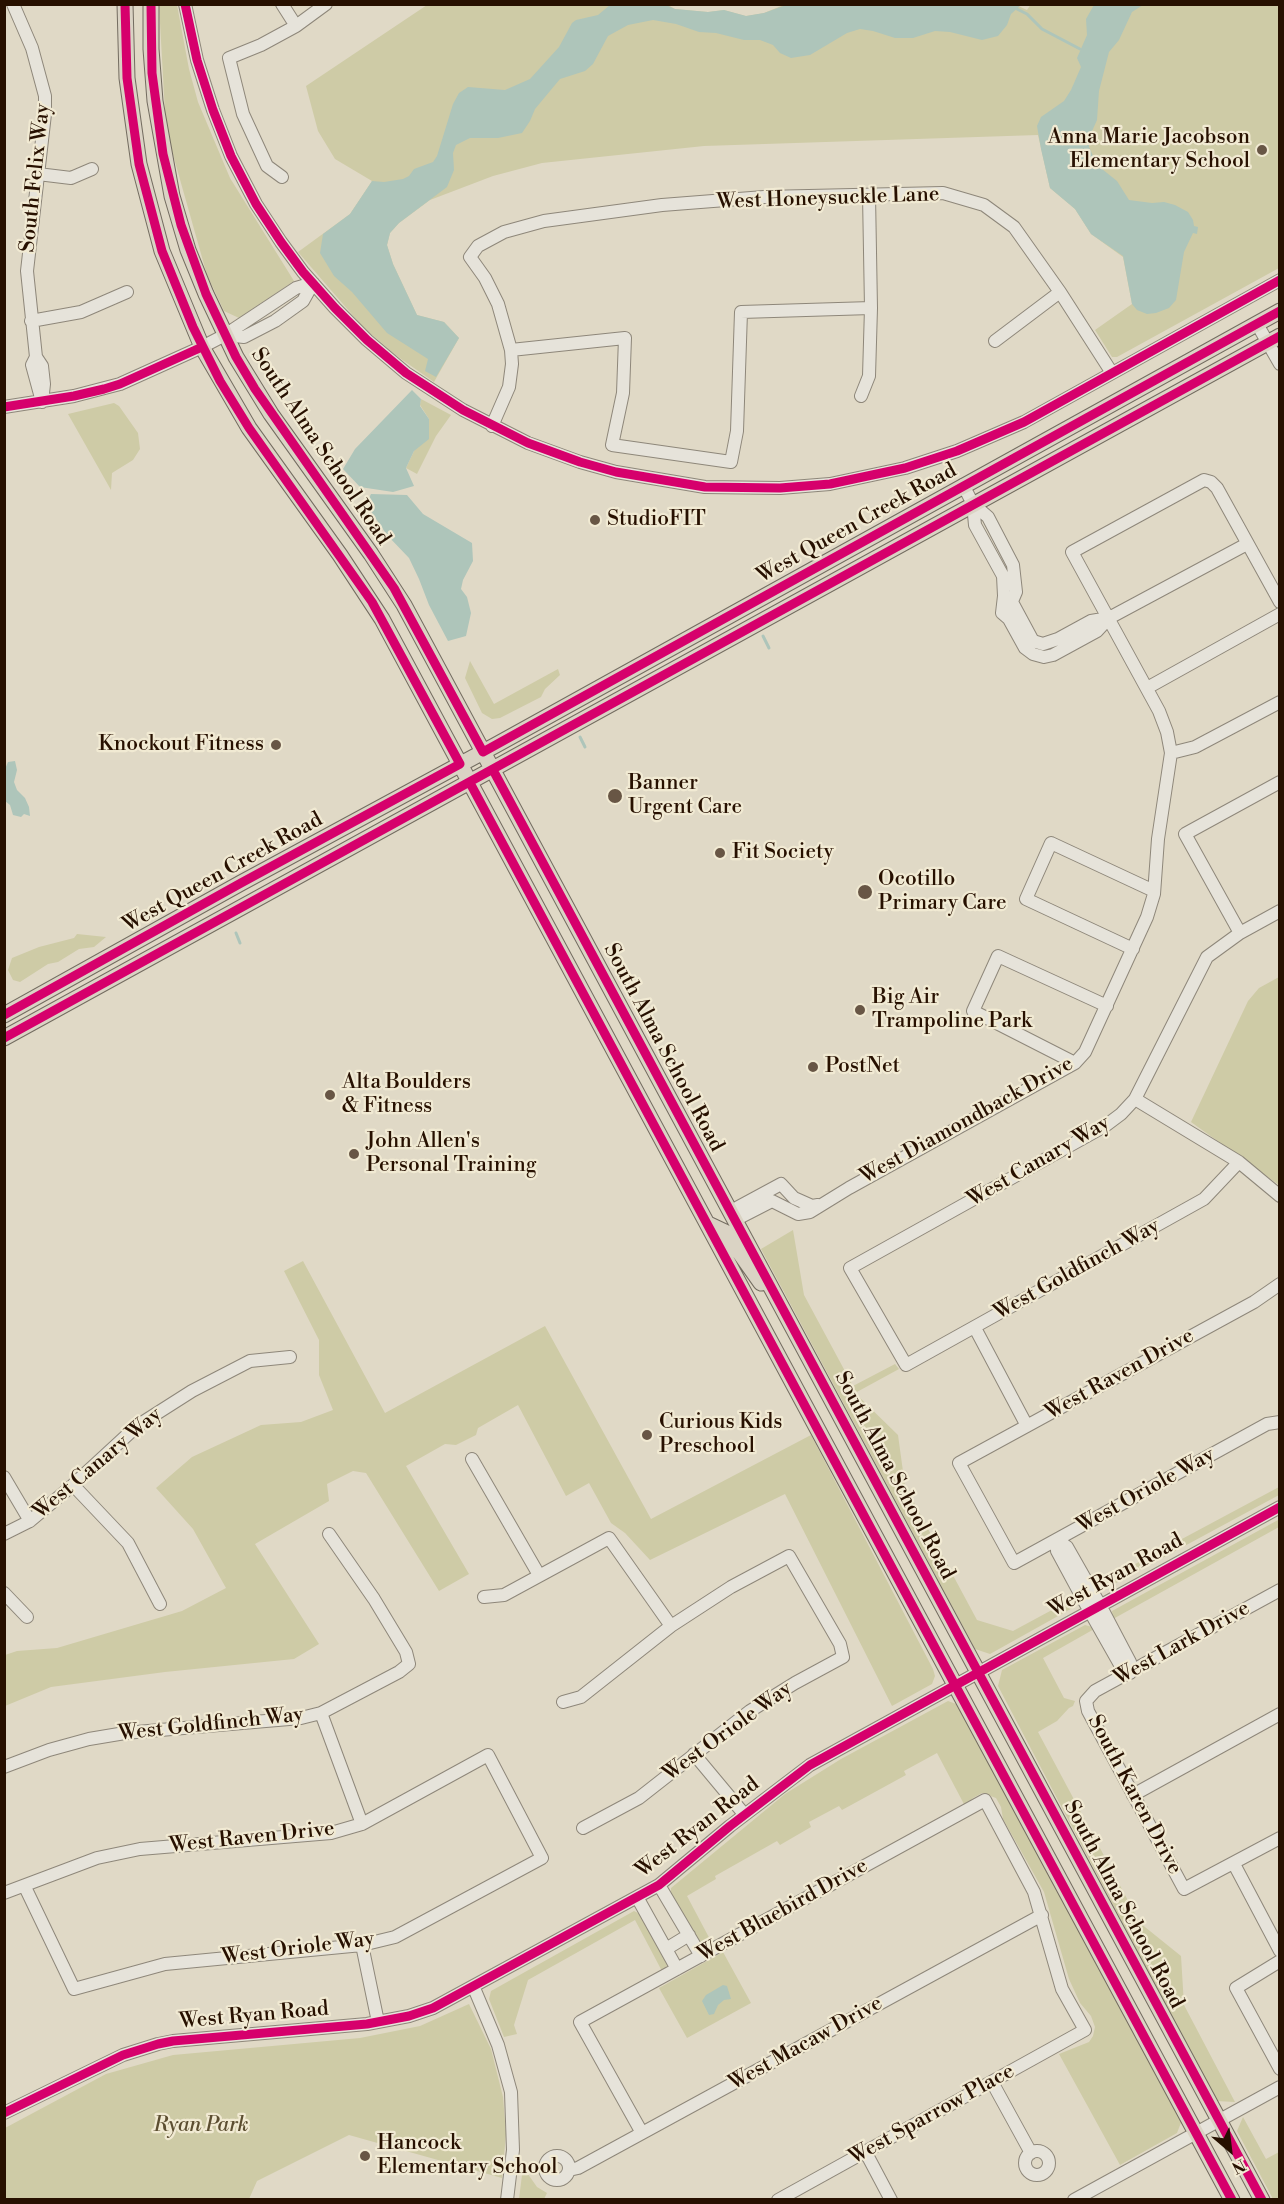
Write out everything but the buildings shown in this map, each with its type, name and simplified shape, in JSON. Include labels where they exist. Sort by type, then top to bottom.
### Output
[{"type":"main road","name":"South Alma School Road","points":[[125,4],[127,78],[139,164],[162,251],[202,347],[249,428],[372,602],[1232,2199]]},
{"type":"main road","name":"South Alma School Road","points":[[151,4],[151,49],[155,101],[170,185],[188,250],[225,335],[271,414],[394,588],[1262,2199]]},
{"type":"main road","name":"West Queen Creek Road","points":[[4,1015],[1280,311]]},
{"type":"main road","name":"West Queen Creek Road","points":[[4,1038],[471,783],[1273,339]]},
{"type":"main road","points":[[272,892],[305,865],[340,843],[343,836],[341,829]]},
{"type":"main road","points":[[708,1224],[724,1232],[756,1278],[780,1302]]},
{"type":"street","name":"South Felix Way","points":[[13,4],[32,48],[43,83],[45,114],[27,271],[36,357],[42,366],[44,384],[42,402]]},
{"type":"street","points":[[185,4],[200,68],[231,156],[269,224],[313,283],[350,324],[406,373],[492,426],[528,443],[580,462],[658,481],[729,488],[807,486],[870,477],[957,451],[1024,422],[1280,280]]},
{"type":"street","points":[[282,4],[296,26]]},
{"type":"street","points":[[282,177],[267,166],[243,114],[229,58],[261,45],[296,26],[326,4]]},
{"type":"street","points":[[38,174],[70,178],[92,169]]},
{"type":"street","name":"West Honeysuckle Lane","points":[[511,350],[498,304],[485,278],[470,257],[478,246],[504,232],[544,221],[662,205],[764,197],[943,193],[984,205],[1014,228],[1060,292],[1112,373]]},
{"type":"street","points":[[861,396],[869,376],[871,309],[869,195]]},
{"type":"street","points":[[4,407],[88,393],[120,384],[225,335],[244,337],[275,321],[303,301],[313,283]]},
{"type":"street","points":[[31,321],[81,312],[128,292]]},
{"type":"street","points":[[995,341],[1060,292]]},
{"type":"street","points":[[492,426],[509,387],[511,350],[625,338],[623,393],[612,445],[731,462],[736,431],[741,312],[871,309]]},
{"type":"street","points":[[1257,324],[1273,339],[1280,364]]},
{"type":"street","points":[[1280,602],[1217,488],[1211,482],[1204,480],[1072,552],[1163,720],[1171,753],[1195,747],[1280,702]]},
{"type":"street","points":[[963,485],[973,504],[988,517],[1013,565],[1016,592],[1011,606],[1002,613]]},
{"type":"street","points":[[973,504],[975,525],[1003,576],[1002,613]]},
{"type":"street","points":[[1002,613],[1009,619],[1025,648],[1033,654],[1044,657],[1053,655],[1097,631],[1109,618],[1247,544]]},
{"type":"street","points":[[1012,602],[1033,641],[1042,644],[1058,639],[1090,621],[1109,618]]},
{"type":"street","points":[[1147,688],[1280,614]]},
{"type":"street","name":"West Diamondback Drive","points":[[733,1216],[772,1201],[798,1214],[810,1212],[818,1205],[1075,1063],[1085,1052],[1147,917],[1154,891],[1161,818],[1171,753]]},
{"type":"street","points":[[1240,933],[1185,834],[1280,782]]},
{"type":"street","points":[[1133,949],[1026,898],[1051,843],[1154,891]]},
{"type":"street","name":"West Canary Way","points":[[906,1365],[850,1268],[1105,1126],[1121,1114],[1135,1099],[1207,957],[1240,933],[1280,911]]},
{"type":"street","points":[[1075,1063],[973,1011],[998,956],[1107,1006]]},
{"type":"street","points":[[1135,1099],[1239,1162],[1280,1196]]},
{"type":"street","name":"West Goldfinch Way","points":[[906,1365],[1204,1199],[1239,1162]]},
{"type":"street","points":[[733,1216],[781,1184],[794,1198],[812,1206],[818,1205]]},
{"type":"street","name":"West Raven Drive","points":[[1014,1563],[959,1463],[1254,1302],[1280,1284]]},
{"type":"street","points":[[975,1328],[1026,1426]]},
{"type":"street","name":"West Canary Way","points":[[4,1534],[30,1521],[137,1426],[192,1391],[250,1361],[290,1357]]},
{"type":"street","name":"West Oriole Way","points":[[1014,1563],[1268,1424],[1280,1422]]},
{"type":"street","points":[[472,1459],[540,1575]]},
{"type":"street","points":[[4,1477],[30,1521]]},
{"type":"street","points":[[73,1485],[128,1543],[160,1604]]},
{"type":"street","name":"West Ryan Road","points":[[4,2113],[123,2055],[158,2044],[378,2022],[433,2008],[474,1988],[659,1885],[744,1814],[810,1765],[1280,1507]]},
{"type":"street","name":"West Goldfinch Way","points":[[4,1767],[49,1750],[89,1739],[125,1733],[301,1718],[321,1713],[399,1672],[409,1664],[406,1652],[374,1599],[329,1534]]},
{"type":"street","points":[[484,1597],[504,1595],[609,1538],[671,1626],[581,1697],[562,1702]]},
{"type":"street","points":[[1057,1540],[1057,1551],[1095,1608],[1122,1668],[1130,1673]]},
{"type":"street","name":"West Oriole Way","points":[[583,1828],[639,1798],[750,1711],[843,1657],[840,1644],[789,1556],[731,1587],[671,1626]]},
{"type":"street","name":"West Lark Drive","points":[[1086,1701],[1095,1691],[1280,1590]]},
{"type":"street","points":[[4,1593],[27,1617]]},
{"type":"street","name":"South Karen Drive","points":[[1086,1701],[1088,1711],[1184,1889],[1234,1864]]},
{"type":"street","points":[[321,1713],[362,1824]]},
{"type":"street","points":[[1133,1795],[1280,1714]]},
{"type":"street","points":[[694,1754],[744,1814]]},
{"type":"street","name":"West Raven Drive","points":[[4,1893],[97,1858],[140,1849],[331,1833],[362,1824],[488,1755],[542,1858]]},
{"type":"street","name":"West Bluebird Drive","points":[[642,2133],[580,2022],[985,1800],[1034,1892],[1042,1915]]},
{"type":"street","points":[[1280,1838],[1234,1864],[1280,1951]]},
{"type":"street","name":"West Oriole Way","points":[[25,1887],[74,1989],[165,1964],[362,1945],[395,1937],[542,1858]]},
{"type":"street","points":[[659,1885],[701,1956]]},
{"type":"street","points":[[637,1898],[677,1970]]},
{"type":"street","name":"West Sparrow Place","points":[[778,2199],[1085,2030],[1062,1989],[1042,1915]]},
{"type":"street","name":"West Macaw Drive","points":[[569,2170],[578,2168],[1042,1915]]},
{"type":"street","points":[[666,1949],[689,1935]]},
{"type":"street","points":[[362,1945],[378,2022]]},
{"type":"street","points":[[1280,1961],[1236,1988],[1280,2069]]},
{"type":"street","points":[[474,1988],[498,2044],[511,2092],[513,2150],[507,2199]]},
{"type":"street","points":[[992,2082],[1031,2152]]},
{"type":"street","points":[[1074,2199],[1280,2087]]},
{"type":"street","points":[[865,2151],[891,2199]]},
{"type":"green space","points":[[666,4],[675,9],[708,12],[724,10],[746,16],[764,13],[786,4],[1014,4],[1027,10],[1031,4],[1279,5],[1279,268],[1117,357],[1112,357],[1095,330],[1132,304],[1123,257],[1091,234],[1075,209],[1050,188],[1038,135],[704,146],[542,163],[493,176],[430,200],[399,223],[390,233],[387,245],[393,264],[417,315],[444,322],[459,338],[434,382],[394,354],[362,326],[298,252],[350,214],[372,181],[335,159],[318,131],[306,86],[427,5]]},
{"type":"green space","points":[[159,5],[177,5],[189,69],[198,102],[230,178],[294,281],[239,318],[224,311],[207,275],[166,130]]},
{"type":"green space","points":[[421,399],[451,415],[436,436],[417,474],[406,468],[429,419],[420,405]]},
{"type":"green space","points":[[114,403],[119,406],[138,433],[140,449],[133,460],[112,473],[111,490],[68,414]]},
{"type":"green space","points":[[470,661],[494,704],[558,669],[560,675],[545,689],[541,697],[500,718],[492,719],[482,713],[465,678]]},
{"type":"green space","points":[[77,934],[106,937],[94,947],[79,949],[58,962],[48,964],[20,982],[13,980],[8,970],[12,958],[39,947],[74,938]]},
{"type":"green space","points":[[1279,977],[1279,1185],[1191,1122],[1248,1001],[1259,988]]},
{"type":"green space","points":[[793,1230],[804,1295],[853,1386],[895,1364],[899,1369],[855,1393],[898,1435],[905,1486],[977,1620],[1013,1631],[1076,1597],[1076,1606],[990,1654],[975,1649],[761,1249]]},
{"type":"green space","points":[[303,1261],[385,1413],[545,1326],[651,1519],[811,1435],[933,1669],[935,1676],[932,1684],[892,1706],[785,1494],[650,1560],[625,1533],[611,1523],[589,1483],[566,1496],[518,1405],[478,1428],[476,1435],[456,1445],[445,1444],[406,1466],[469,1574],[439,1591],[366,1473],[353,1471],[327,1484],[329,1501],[255,1544],[319,1644],[294,1659],[165,1672],[51,1687],[5,1706],[5,1655],[17,1651],[57,1648],[182,1611],[226,1588],[193,1529],[156,1488],[192,1457],[261,1425],[301,1422],[333,1410],[319,1375],[319,1340],[284,1271]]},
{"type":"green space","points":[[1279,1487],[1279,1495],[1103,1590],[1096,1585]]},
{"type":"green space","points":[[1278,1520],[1279,1527],[1113,1619],[1112,1611]]},
{"type":"green space","points":[[1085,1625],[1096,1628],[1043,1658],[1064,1698],[1075,1701],[1073,1706],[1057,1721],[1038,1732],[1140,1923],[1181,1956],[1184,2005],[1235,2102],[1216,2101],[998,1686],[1002,1670]]},
{"type":"green space","points":[[948,1701],[959,1705],[1182,2120],[1177,2133],[1120,2165],[1059,2054],[1089,2042],[1095,2027],[1069,1979],[1044,1892],[1003,1819],[1001,1807],[996,1798],[982,1793],[965,1806],[937,1753],[904,1771],[906,1775],[842,1810],[839,1806],[809,1822],[811,1827],[780,1845],[777,1841],[715,1876],[716,1879],[687,1896],[713,1945],[706,1947],[696,1940],[671,1896],[671,1888],[785,1794],[841,1759]]},
{"type":"green space","points":[[634,1911],[644,1916],[668,1963],[663,1973],[635,1920],[528,1980],[514,2025],[517,2034],[504,2037],[489,1999],[491,1991]]},
{"type":"green space","points":[[723,1952],[751,2003],[687,2038],[659,1988]]},
{"type":"green space","name":"Ryan Park","points":[[469,2004],[491,2049],[503,2097],[506,2134],[502,2178],[349,2135],[257,2181],[249,2199],[5,2199],[5,2128],[106,2074],[173,2055],[360,2038],[420,2026]]},
{"type":"green space","points":[[1243,2117],[1266,2159],[1279,2152],[1279,2199],[1273,2199],[1237,2131]]},
{"type":"green space","points":[[523,2167],[537,2187],[547,2193],[544,2199],[519,2199]]},
{"type":"shaded area","points":[[1014,4],[1020,6],[1011,14],[1007,25],[998,36],[982,40],[950,32],[935,31],[913,38],[895,38],[860,29],[847,33],[810,55],[791,58],[780,53],[773,45],[760,40],[744,40],[716,33],[699,32],[676,24],[653,20],[628,25],[608,36],[593,64],[585,71],[560,79],[535,109],[522,133],[498,138],[470,138],[456,145],[453,153],[454,170],[447,187],[399,223],[390,233],[387,245],[393,264],[417,315],[444,322],[459,338],[436,377],[425,371],[428,359],[387,333],[352,292],[334,276],[320,253],[323,234],[350,214],[372,181],[403,179],[409,176],[414,169],[433,162],[459,93],[468,87],[505,90],[530,79],[559,47],[576,20],[598,15],[610,5],[666,5],[675,9],[708,12],[724,10],[746,16],[764,13],[786,5]]},
{"type":"shaded area","points":[[1094,5],[1143,5],[1132,12],[1119,40],[1109,52],[1099,91],[1097,120],[1089,138],[1089,147],[1094,158],[1102,169],[1117,181],[1129,200],[1175,205],[1188,212],[1194,226],[1198,227],[1197,234],[1193,233],[1184,252],[1176,300],[1169,308],[1156,313],[1147,314],[1137,310],[1132,304],[1123,256],[1091,234],[1075,209],[1050,188],[1041,149],[1037,126],[1041,117],[1064,101],[1071,90],[1081,67],[1077,58],[1087,35],[1086,19]]},
{"type":"shaded area","points":[[412,390],[421,399],[420,406],[429,419],[429,439],[414,451],[406,468],[414,486],[393,492],[360,487],[343,469],[355,449]]},
{"type":"shaded area","points":[[371,494],[407,495],[423,514],[472,543],[473,561],[461,589],[467,597],[471,613],[466,636],[448,641],[429,605],[409,558],[387,535],[366,504]]},
{"type":"shaded area","points":[[15,761],[17,770],[14,782],[17,790],[25,798],[30,816],[13,815],[10,805],[5,801],[5,769],[8,762]]},
{"type":"shaded area","points":[[723,1985],[727,1986],[731,1999],[724,2000],[718,2005],[714,2014],[709,2015],[702,2001],[706,1995]]},
{"type":"waterway","points":[[1017,9],[1027,14],[1042,29],[1080,49]]},
{"type":"waterway","points":[[763,636],[769,648]]},
{"type":"waterway","points":[[580,737],[585,747]]},
{"type":"waterway","points":[[236,933],[240,943]]},
{"type":"cycle path","points":[[4,1015],[460,764],[372,602],[249,428],[220,381],[193,327],[162,251],[139,164],[127,78],[125,4]]},
{"type":"cycle path","points":[[151,4],[152,73],[163,154],[181,225],[206,294],[236,357],[255,389],[394,588],[483,752],[1280,311]]},
{"type":"cycle path","points":[[185,4],[197,60],[231,156],[256,204],[281,242],[303,272],[335,308],[367,340],[406,373],[463,410],[528,443],[616,472],[705,487],[780,488],[830,484],[905,468],[957,451],[1024,422],[1280,280]]},
{"type":"cycle path","points":[[4,1038],[1280,336]]},
{"type":"cycle path","points":[[4,407],[104,389],[202,347]]},
{"type":"cycle path","points":[[493,770],[1262,2200]]},
{"type":"cycle path","points":[[470,783],[1232,2200]]},
{"type":"cycle path","points":[[4,2113],[123,2055],[158,2044],[367,2024],[409,2016],[433,2008],[659,1885],[730,1826],[810,1765],[1280,1507]]},
{"type":"place","name":"Anna Marie Jacobson Elementary School","points":[[1262,150]]},
{"type":"place","name":"StudioFIT","points":[[595,520]]},
{"type":"place","name":"Knockout Fitness","points":[[276,745]]},
{"type":"place","name":"Banner Urgent Care","points":[[615,796]]},
{"type":"place","name":"Fit Society","points":[[720,853]]},
{"type":"place","name":"Ocotillo Primary Care","points":[[865,892]]},
{"type":"place","name":"Big Air Trampoline Park","points":[[860,1010]]},
{"type":"place","name":"PostNet","points":[[813,1067]]},
{"type":"place","name":"Alta Boulders & Fitness","points":[[330,1095]]},
{"type":"place","name":"John Allen's Personal Training","points":[[354,1154]]},
{"type":"place","name":"Curious Kids Preschool","points":[[647,1435]]},
{"type":"place","name":"Hancock Elementary School","points":[[365,2156]]}]
